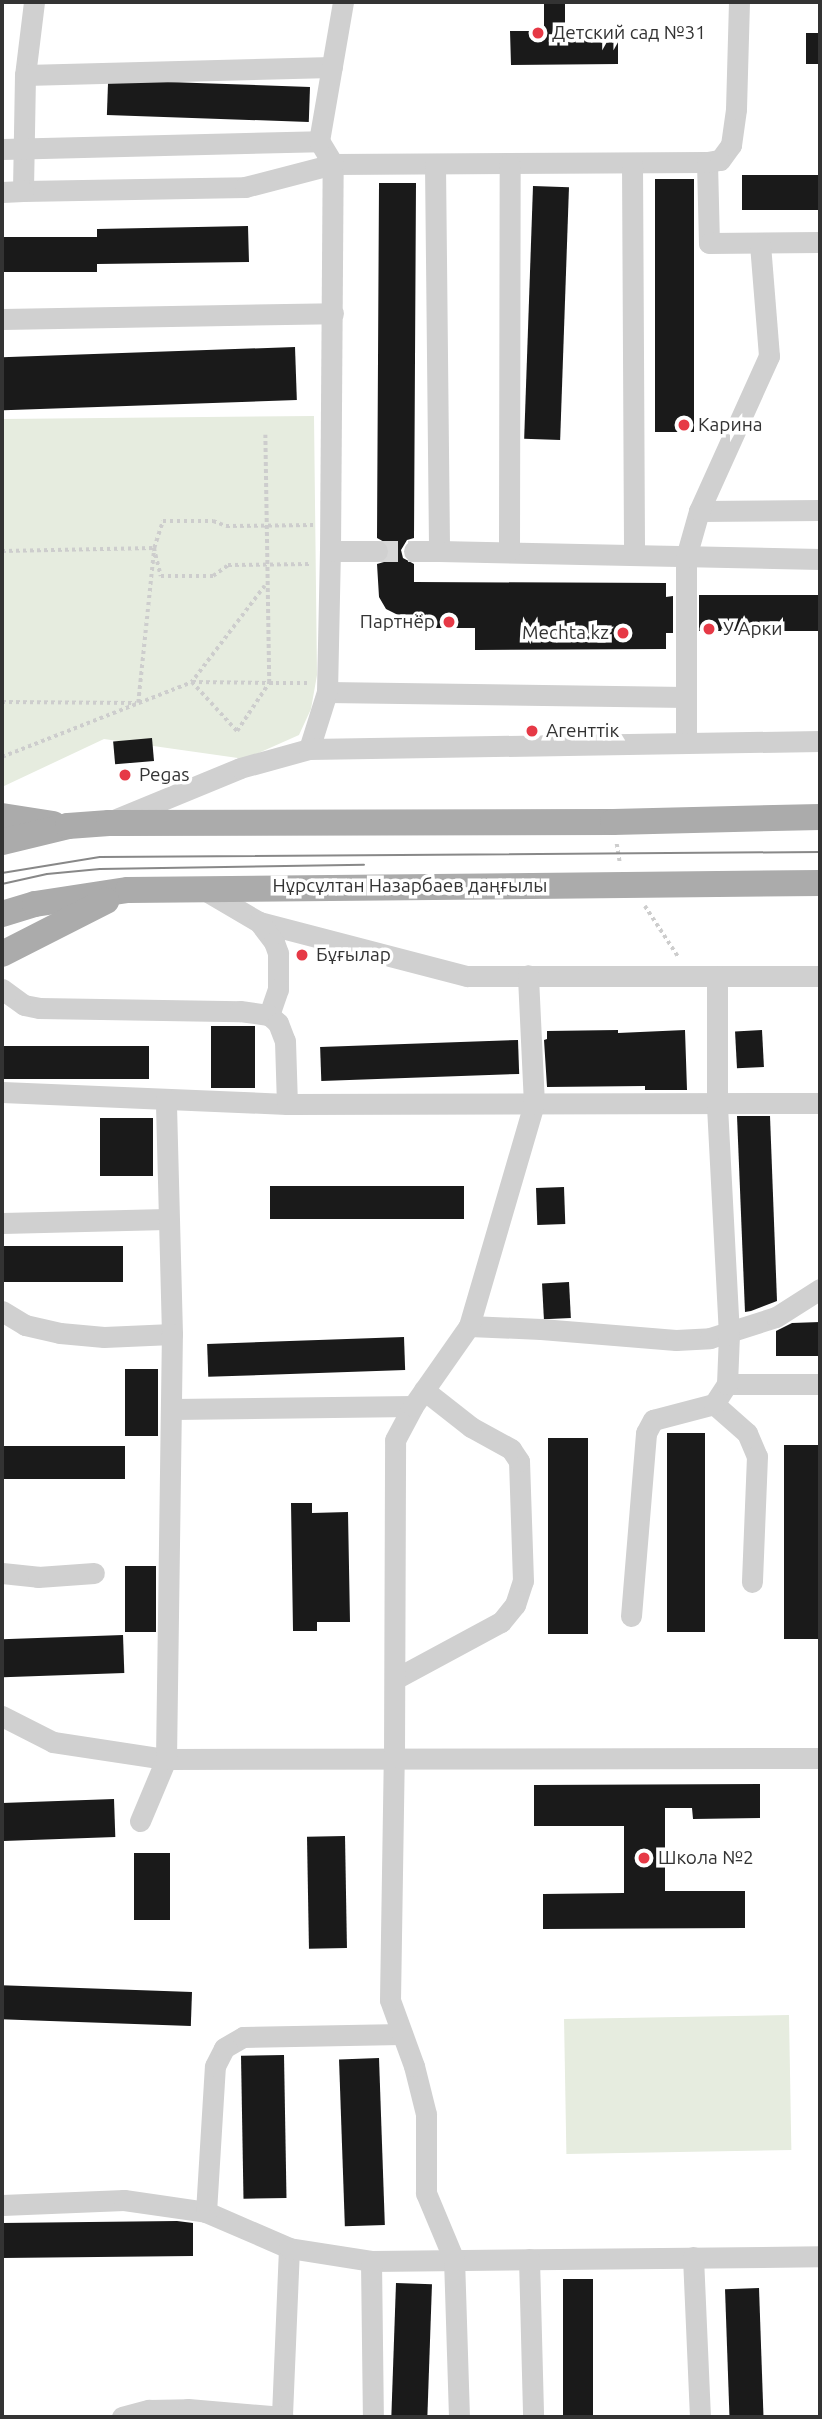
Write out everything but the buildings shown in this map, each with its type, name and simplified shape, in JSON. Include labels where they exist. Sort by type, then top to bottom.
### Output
[{"type":"main road","points":[[2,816],[68,826]]},
{"type":"main road","points":[[2,842],[68,826],[109,822],[600,822],[820,817]]},
{"type":"main road","name":"Нұрсұлтан Назарбаев даңғылы","points":[[2,914],[35,904],[128,890],[199,887],[820,883]]},
{"type":"main road","points":[[6,955],[128,890]]},
{"type":"lane","points":[[23,191],[25,75],[34,2]]},
{"type":"lane","points":[[309,749],[321,688],[323,557],[333,313],[333,164],[319,141],[343,2]]},
{"type":"lane","points":[[2,192],[245,187],[333,164],[720,160],[732,145],[736,109],[739,2]]},
{"type":"lane","points":[[25,75],[332,67]]},
{"type":"lane","points":[[2,149],[319,141]]},
{"type":"lane","points":[[707,162],[709,243],[820,242]]},
{"type":"lane","points":[[632,163],[634,553]]},
{"type":"lane","points":[[435,164],[439,551]]},
{"type":"lane","points":[[509,551],[510,164]]},
{"type":"lane","points":[[686,742],[686,557],[699,511],[769,356],[760,243]]},
{"type":"lane","points":[[2,319],[333,313]]},
{"type":"lane","points":[[699,511],[820,510]]},
{"type":"lane","points":[[323,557],[377,551]]},
{"type":"lane","points":[[414,551],[634,553],[686,557],[820,559]]},
{"type":"lane","points":[[321,688],[686,697]]},
{"type":"lane","points":[[109,822],[240,768],[309,749],[820,741]]},
{"type":"lane","points":[[199,887],[259,922],[467,976],[820,976]]},
{"type":"lane","points":[[259,922],[274,942],[278,953],[278,989],[270,1015]]},
{"type":"lane","points":[[459,2417],[454,2260],[426,2193],[426,2114],[414,2066],[390,2000],[395,1679],[394,1440],[418,1398],[469,1326],[534,1104],[528,975]]},
{"type":"lane","points":[[631,1616],[646,1433],[653,1420],[714,1404],[727,1384],[729,1335],[717,1104],[717,976]]},
{"type":"lane","points":[[2,989],[24,1005],[39,1008],[240,1011],[270,1015],[278,1023],[285,1041],[287,1104]]},
{"type":"lane","points":[[2,1092],[287,1104],[820,1103]]},
{"type":"lane","points":[[140,1821],[166,1759],[173,1409],[166,1099]]},
{"type":"lane","points":[[2,1223],[167,1219]]},
{"type":"lane","points":[[469,1326],[676,1340],[729,1335],[776,1317],[816,1296]]},
{"type":"lane","points":[[2,1311],[25,1325],[60,1333],[103,1337],[172,1334]]},
{"type":"lane","points":[[727,1384],[820,1384]]},
{"type":"lane","points":[[173,1409],[418,1398],[511,1449],[519,1461],[523,1581],[515,1605],[501,1622],[395,1679]]},
{"type":"lane","points":[[714,1404],[747,1433],[757,1456],[752,1582]]},
{"type":"lane","points":[[2,1573],[38,1577],[94,1573]]},
{"type":"lane","points":[[2,1716],[53,1742],[166,1759],[820,1758]]},
{"type":"lane","points":[[206,2212],[215,2066],[224,2048],[243,2037],[402,2034]]},
{"type":"lane","points":[[2,2205],[124,2200],[206,2212],[289,2248],[370,2261],[820,2256]]},
{"type":"lane","points":[[121,2417],[149,2410],[188,2409],[283,2417],[289,2248]]},
{"type":"lane","points":[[693,2257],[700,2417]]},
{"type":"lane","points":[[529,2259],[533,2417]]},
{"type":"lane","points":[[370,2261],[373,2417]]},
{"type":"path","points":[[192,682],[237,731],[268,683],[265,435]]},
{"type":"path","points":[[138,704],[154,548],[163,522],[213,521],[226,526],[316,525]]},
{"type":"path","points":[[154,548],[161,576],[213,576],[228,565],[266,565],[323,557]]},
{"type":"path","points":[[2,551],[154,548]]},
{"type":"path","points":[[192,682],[267,585]]},
{"type":"path","points":[[2,757],[192,682],[268,683],[321,688]]},
{"type":"path","points":[[2,702],[138,704]]},
{"type":"path","points":[[616,837],[621,870]]},
{"type":"path","points":[[640,899],[691,976]]},
{"type":"shaded area","points":[[314,416],[317,675],[311,709],[299,735],[245,759],[104,739],[2,787],[2,419]]},
{"type":"shaded area","points":[[789,2015],[791,2150],[566,2154],[564,2019]]},
{"type":"tunnel","points":[[377,551],[414,551]]},
{"type":"tram line","points":[[2,873],[100,857],[820,852]]},
{"type":"tram line","points":[[2,884],[47,874],[100,869],[364,865]]},
{"type":"place","name":"Детский сад №31","points":[[538,33]]},
{"type":"place","name":"Карина","points":[[684,425]]},
{"type":"place","name":"Партнёр","points":[[449,622]]},
{"type":"place","name":"У Арки","points":[[709,629]]},
{"type":"place","name":"Mechta.kz","points":[[623,633]]},
{"type":"place","name":"Агенттік","points":[[532,731]]},
{"type":"place","name":"Pegas","points":[[125,775]]},
{"type":"place","name":"Бұғылар","points":[[302,955]]},
{"type":"place","name":"Школа №2","points":[[644,1858]]}]
